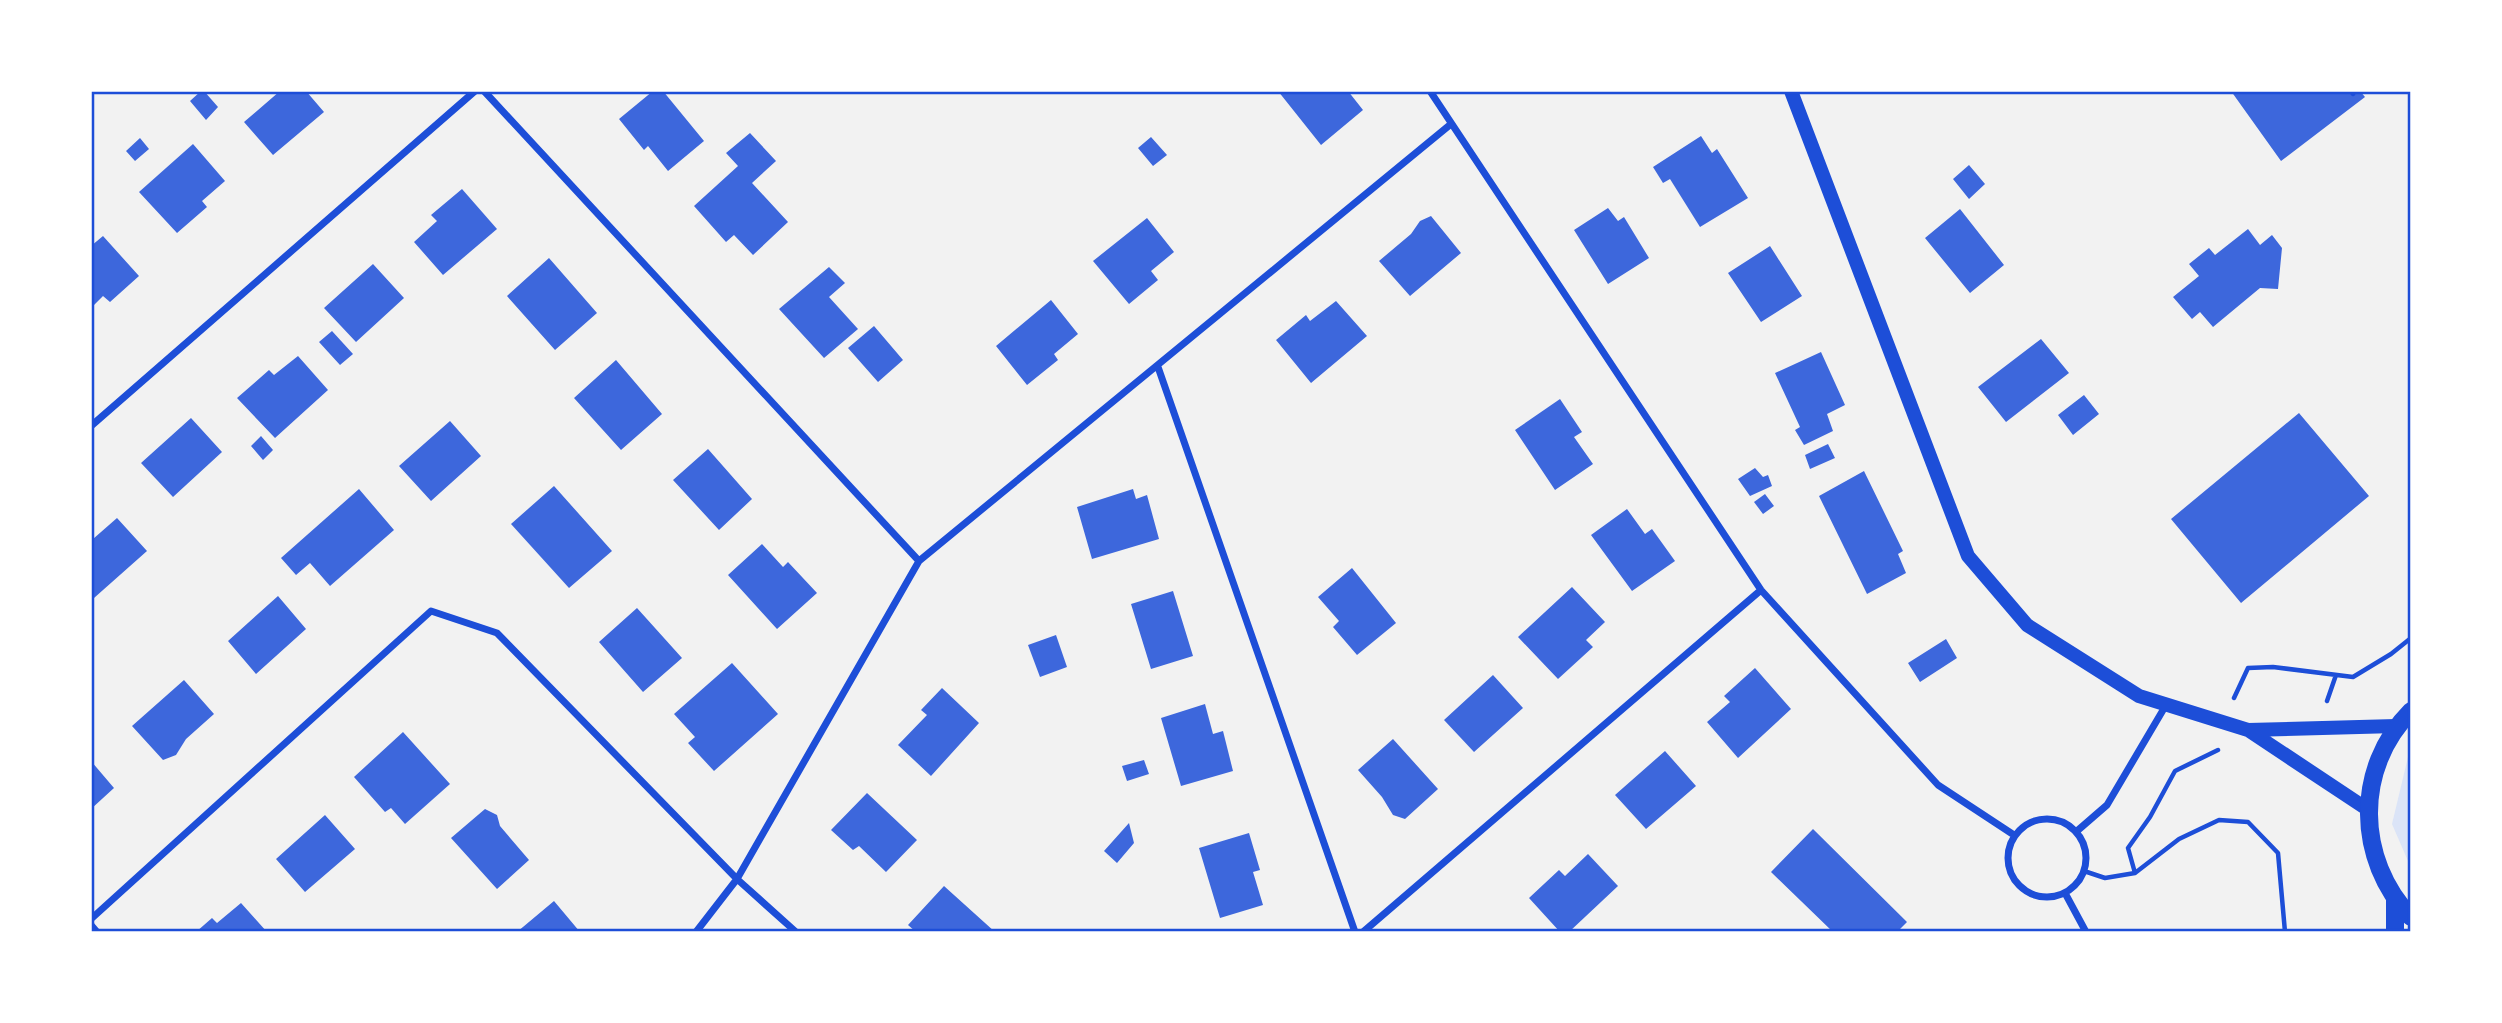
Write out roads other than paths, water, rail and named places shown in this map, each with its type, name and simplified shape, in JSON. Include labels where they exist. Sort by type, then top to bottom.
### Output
[{"type":"main road","points":[[1791,91],[1968,556],[2027,625],[2139,696],[2248,730],[2367,809]]},
{"type":"main road","points":[[2411,711],[2396,726],[2376,766],[2367,809],[2374,857],[2395,900],[2411,917]]},
{"type":"main road","points":[[2248,730],[2396,726]]},
{"type":"main road","points":[[2395,900],[2395,932]]},
{"type":"street","points":[[91,426],[475,91]]},
{"type":"street","points":[[484,91],[919,561]]},
{"type":"street","points":[[1430,91],[1761,590],[1938,785],[2014,835]]},
{"type":"street","points":[[696,932],[737,879],[919,561],[1451,124]]},
{"type":"street","points":[[1158,367],[1355,932]]},
{"type":"street","points":[[1363,932],[1761,590]]},
{"type":"street","points":[[91,919],[431,611],[497,633],[737,879],[796,932]]},
{"type":"street","points":[[2077,831],[2107,806],[2166,705]]},
{"type":"street","points":[[2045,819],[2065,823],[2077,831],[2087,858],[2084,872],[2077,884],[2065,893],[2049,897],[2032,894],[2018,884],[2009,870],[2008,852],[2014,835],[2024,825],[2045,819]]},
{"type":"street","points":[[2065,893],[2086,932]]},
{"type":"street","points":[[91,925],[97,932]]}]
